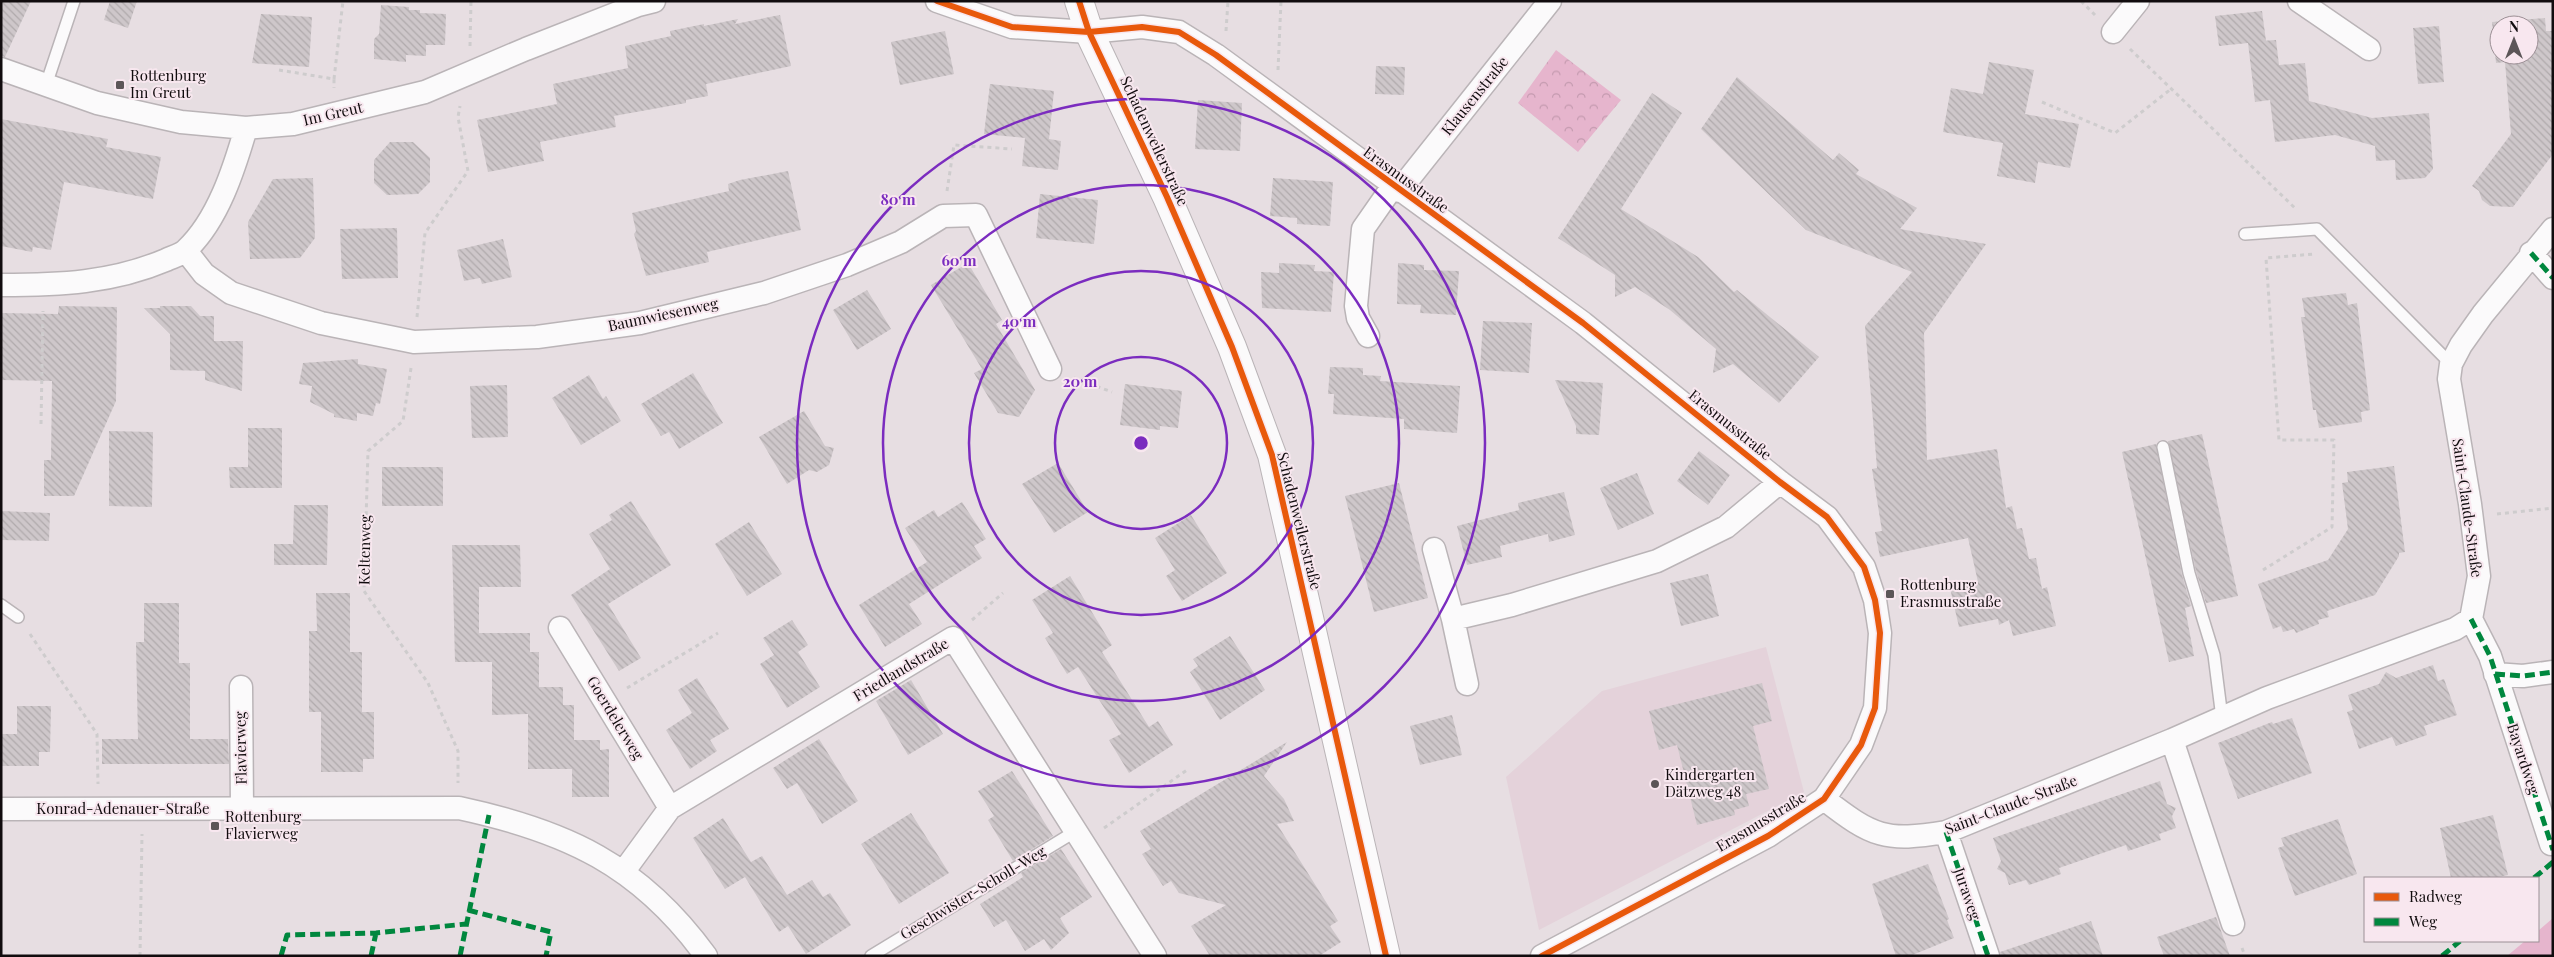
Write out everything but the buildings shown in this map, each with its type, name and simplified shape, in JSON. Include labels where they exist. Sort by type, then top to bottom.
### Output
[{"type":"street","name":"Im Greut","points":[[1,68],[98,103],[181,122],[246,128],[293,124],[425,92],[638,5],[654,1]]},
{"type":"street","points":[[937,1],[1012,27],[1089,32]]},
{"type":"street","name":"Schadenweilerstraße","points":[[1079,1],[1089,32],[1167,197],[1232,347],[1272,455],[1386,956]]},
{"type":"street","name":"Klausenstraße","points":[[1396,189],[1550,1]]},
{"type":"street","points":[[2113,32],[2138,1]]},
{"type":"street","points":[[2299,1],[2368,49]]},
{"type":"street","name":"Erasmusstraße","points":[[1089,32],[1142,27],[1179,32],[1216,55],[1396,189],[1582,323],[1780,482],[1827,517],[1864,567],[1875,600],[1880,633],[1875,708],[1861,745],[1824,799],[1768,836],[1542,956]]},
{"type":"street","points":[[1,285],[62,285],[138,272],[186,251],[214,214],[233,172],[246,128]]},
{"type":"street","name":"Erasmusstraße","points":[[1368,336],[1358,318],[1356,306],[1361,236],[1368,221],[1396,189]]},
{"type":"street","name":"Baumwiesenweg","points":[[186,251],[204,274],[231,293],[321,323],[414,342],[537,337],[640,323],[764,293],[847,265],[901,242],[944,216],[976,214],[1050,370]]},
{"type":"street","points":[[2451,364],[2483,314],[2531,253],[2553,229]]},
{"type":"street","points":[[2531,253],[2553,278]]},
{"type":"street","name":"Saint-Claude-Straße","points":[[1824,799],[1868,830],[1891,838],[1913,838],[1946,832],[2172,740],[2267,698],[2455,629],[2471,618],[2478,576],[2472,517],[2450,387],[2451,364]]},
{"type":"street","points":[[1454,619],[1512,605],[1657,561],[1726,527],[1780,482]]},
{"type":"street","points":[[1434,549],[1454,619],[1466,684]]},
{"type":"street","name":"Bayardweg","points":[[2471,618],[2490,656],[2551,844]]},
{"type":"street","name":"Goerdelerweg","points":[[560,628],[670,808]]},
{"type":"street","name":"Friedlandstraße","points":[[624,871],[670,808],[953,638],[1155,956]]},
{"type":"street","points":[[2495,674],[2523,676],[2553,672]]},
{"type":"street","name":"Flavierweg","points":[[241,687],[242,808]]},
{"type":"street","points":[[2172,740],[2233,924]]},
{"type":"street","name":"Konrad-Adenauer-Straße","points":[[1,809],[459,808],[507,818],[581,845],[624,871],[684,924],[706,956]]},
{"type":"street","name":"Juraweg","points":[[1946,832],[1988,956]]},
{"type":"lane","points":[[46,84],[74,1]]},
{"type":"lane","points":[[2245,234],[2317,229],[2451,364]]},
{"type":"lane","points":[[2163,447],[2188,573],[2214,655],[2222,718]]},
{"type":"lane","points":[[1,605],[18,617]]},
{"type":"lane","name":"Geschwister-Scholl-Weg","points":[[871,956],[1080,837]]},
{"type":"path","points":[[335,114],[334,79],[343,1]]},
{"type":"path","points":[[471,1],[471,15]]},
{"type":"path","points":[[1277,100],[1281,1]]},
{"type":"path","points":[[2081,1],[2317,229]]},
{"type":"path","points":[[279,70],[334,79]]},
{"type":"path","points":[[2042,102],[2115,133],[2171,89]]},
{"type":"path","points":[[944,216],[954,145],[1012,149]]},
{"type":"path","points":[[2263,570],[2332,527],[2334,440],[2280,440],[2266,258],[2339,252]]},
{"type":"path","points":[[42,424],[43,285]]},
{"type":"path","points":[[1050,370],[1112,392]]},
{"type":"path","points":[[2472,517],[2553,508]]},
{"type":"path","points":[[953,638],[1003,593]]},
{"type":"path","points":[[18,617],[98,734],[98,754]]},
{"type":"path","points":[[605,702],[718,633]]},
{"type":"path","points":[[1080,837],[1187,770]]},
{"type":"path","points":[[140,956],[143,809]]},
{"type":"shaded area","name":"Kindergarten Dätzweg 48","points":[[1766,647],[1804,792],[1539,930],[1506,777],[1602,691]]},
{"type":"green space","points":[[1556,50],[1621,100],[1578,152],[1518,103]]},
{"type":"green space","points":[[2553,918],[2553,956],[2507,956],[2524,942],[2539,942],[2539,930]]},
{"type":"marked path","points":[[2531,253],[2553,278]]},
{"type":"marked path","points":[[2471,619],[2490,656],[2553,850]]},
{"type":"marked path","points":[[2495,674],[2523,676],[2553,672]]},
{"type":"marked path","points":[[460,956],[489,815]]},
{"type":"marked path","points":[[1946,832],[1988,956]]},
{"type":"marked path","points":[[2535,877],[2553,862]]},
{"type":"marked path","points":[[468,910],[551,932],[546,956]]},
{"type":"marked path","points":[[281,956],[287,935],[376,933],[466,924]]},
{"type":"marked path","points":[[371,956],[376,933]]},
{"type":"marked path","points":[[2442,956],[2459,942]]},
{"type":"cycle path","points":[[937,1],[1012,27],[1089,32],[1142,27],[1179,32],[1216,55],[1583,323],[1780,482],[1827,517],[1864,567],[1875,600],[1880,633],[1875,708],[1861,745],[1824,799],[1768,836],[1542,956]]},
{"type":"cycle path","points":[[1079,1],[1089,32],[1167,197],[1232,347],[1272,455],[1386,956]]},
{"type":"place","name":"Rottenburg Im Greut","points":[[120,85]]},
{"type":"place","name":"Rottenburg Erasmusstraße","points":[[1890,594]]},
{"type":"place","name":"Kindergarten Dätzweg 48","points":[[1655,784]]},
{"type":"place","name":"Rottenburg Flavierweg","points":[[215,826]]}]
